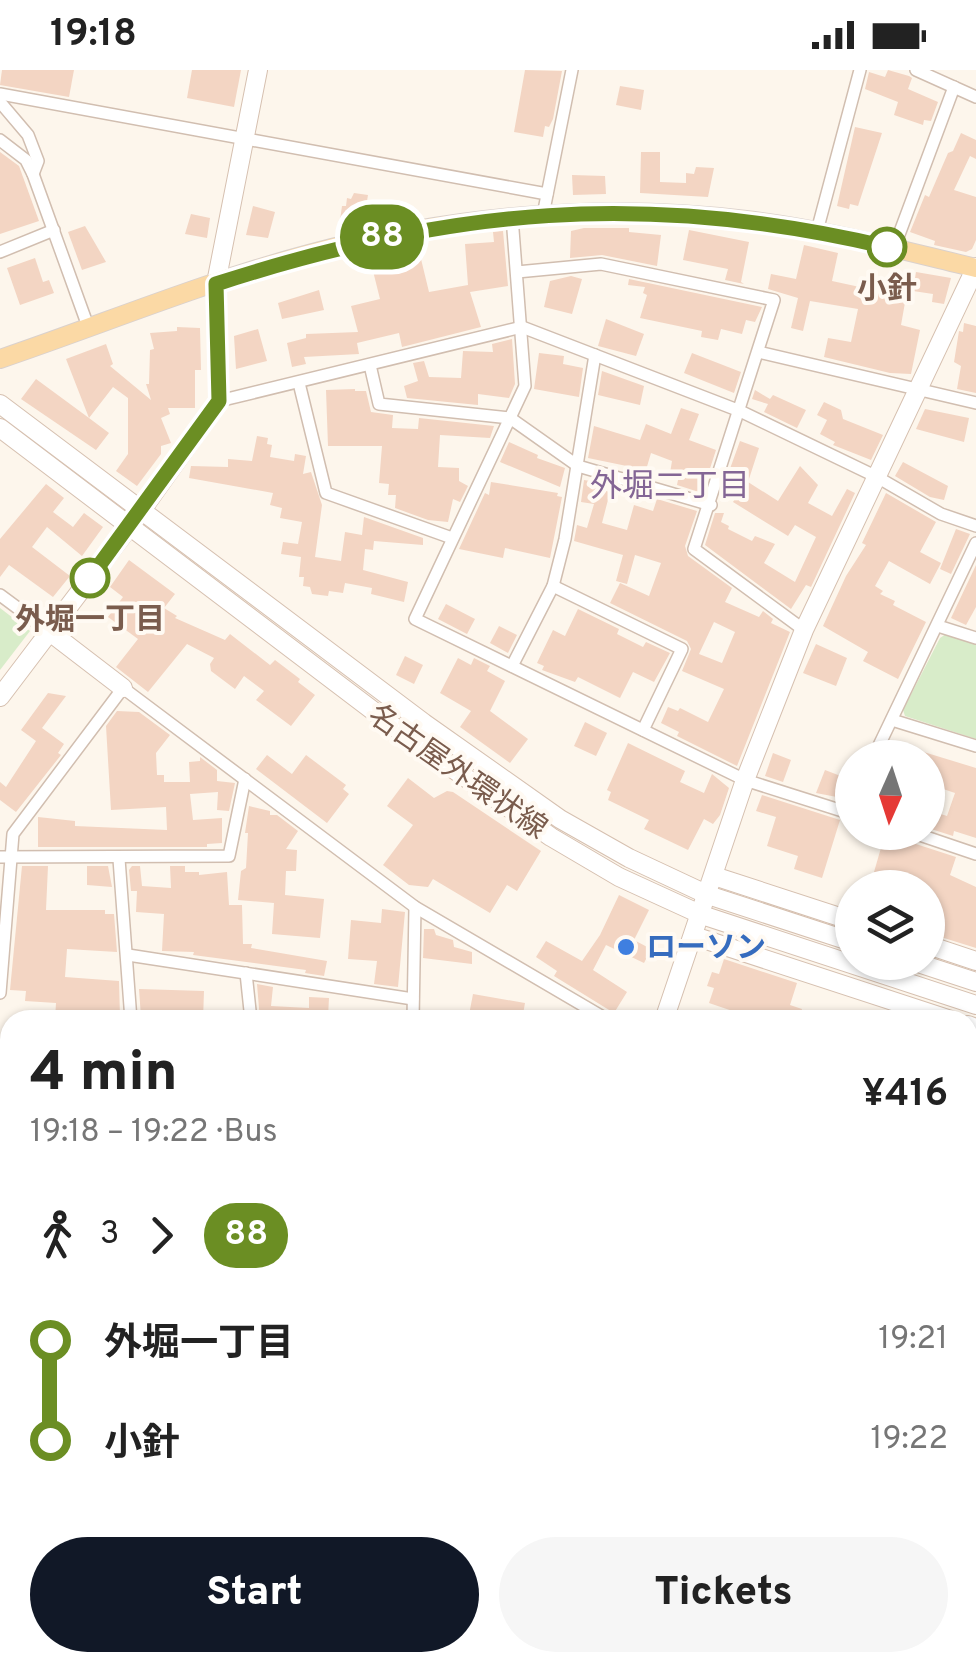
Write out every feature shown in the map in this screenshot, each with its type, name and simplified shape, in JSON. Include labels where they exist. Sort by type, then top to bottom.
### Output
[{"type":"main road","points":[[0,697],[219,401],[216,284],[258,70]]},
{"type":"main road","points":[[0,358],[308,254],[392,234],[512,217],[671,213],[818,231],[976,267],[804,630],[745,780],[668,1010]]},
{"type":"main road","name":"名古屋外環状線","points":[[0,404],[412,741],[551,837],[619,877],[702,915],[970,1003]]},
{"type":"main road","name":"名古屋外環状線","points":[[0,428],[135,518],[560,820],[629,858],[835,935]]},
{"type":"main road","points":[[50,632],[124,688]]},
{"type":"main road","points":[[711,886],[835,917]]},
{"type":"main road","points":[[694,936],[920,1010]]},
{"type":"main road","points":[[945,951],[976,961]]},
{"type":"main road","points":[[945,972],[974,982]]},
{"type":"street","points":[[543,215],[572,70]]},
{"type":"street","points":[[818,231],[860,70]]},
{"type":"street","points":[[916,70],[976,97]]},
{"type":"street","points":[[894,248],[954,87]]},
{"type":"street","points":[[0,94],[547,194]]},
{"type":"street","points":[[0,102],[28,135],[38,161],[33,174]]},
{"type":"street","points":[[0,140],[26,160],[33,174],[89,329]]},
{"type":"street","points":[[512,217],[526,386],[416,619],[745,780],[835,808]]},
{"type":"street","points":[[0,252],[54,230]]},
{"type":"street","points":[[518,272],[601,264],[774,300],[694,549],[804,630]]},
{"type":"street","points":[[219,401],[522,327],[740,411],[877,477],[941,514],[976,526]]},
{"type":"street","points":[[758,352],[976,403]]},
{"type":"street","points":[[512,666],[553,586],[565,539],[595,355]]},
{"type":"street","points":[[370,365],[379,404],[510,418],[578,466],[711,505]]},
{"type":"street","points":[[299,382],[326,493],[452,538]]},
{"type":"street","points":[[882,740],[976,543]]},
{"type":"street","points":[[553,586],[682,648],[642,730]]},
{"type":"street","points":[[0,595],[50,632]]},
{"type":"street","points":[[938,626],[976,638]]},
{"type":"street","points":[[0,993],[5,857],[12,834],[124,688],[414,906],[591,1010]]},
{"type":"street","points":[[892,720],[976,746]]},
{"type":"street","points":[[5,857],[230,856],[245,779]]},
{"type":"street","points":[[945,844],[976,854]]},
{"type":"street","points":[[118,859],[131,1010]]},
{"type":"street","points":[[414,906],[414,1010]]},
{"type":"street","points":[[128,955],[413,999]]},
{"type":"street","points":[[246,973],[250,1010]]},
{"type":"green space","points":[[0,608],[30,631],[0,670]]},
{"type":"green space","points":[[946,634],[976,644],[976,739],[905,716],[903,710],[940,638]]},
{"type":"building","points":[[2,70],[74,70],[69,97],[0,85]]},
{"type":"building","points":[[192,70],[241,70],[234,107],[187,98]]},
{"type":"building","points":[[525,70],[562,71],[553,119],[549,127],[545,126],[543,137],[514,132]]},
{"type":"building","points":[[888,70],[909,76],[912,78],[908,89],[938,102],[931,121],[924,120],[923,125],[894,115],[898,102],[865,89],[869,72],[885,77]]},
{"type":"building","points":[[620,86],[644,90],[641,110],[616,105]]},
{"type":"building","points":[[855,127],[882,133],[858,206],[850,204],[849,209],[837,206]]},
{"type":"building","points":[[961,133],[976,140],[976,159],[970,156],[954,190],[976,197],[976,240],[966,252],[934,245],[935,241],[910,232],[925,195],[929,197]]},
{"type":"building","points":[[0,152],[19,166],[39,221],[0,234]]},
{"type":"building","points":[[641,152],[660,152],[660,182],[686,183],[686,173],[694,174],[696,167],[714,168],[708,197],[640,193]]},
{"type":"building","points":[[572,175],[605,176],[606,194],[573,195]]},
{"type":"building","points":[[354,193],[368,195],[363,225],[340,220],[342,206]]},
{"type":"building","points":[[253,206],[275,212],[268,238],[246,235]]},
{"type":"building","points":[[191,214],[210,218],[207,238],[185,234]]},
{"type":"building","points":[[85,226],[106,262],[82,270],[68,232]]},
{"type":"building","points":[[629,228],[629,232],[661,235],[657,266],[602,255],[570,258],[571,231]]},
{"type":"building","points":[[689,230],[749,242],[741,282],[744,284],[725,280],[728,269],[683,260]]},
{"type":"building","points":[[503,231],[508,286],[470,292],[481,327],[402,347],[399,333],[357,343],[359,354],[304,357],[306,364],[292,367],[287,343],[306,338],[306,334],[358,332],[351,306],[380,299],[373,271],[421,259],[429,292],[468,285],[465,244],[494,242],[493,232]]},
{"type":"building","points":[[804,245],[838,253],[832,281],[906,297],[901,325],[920,330],[911,374],[890,373],[824,357],[828,338],[851,342],[858,309],[810,301],[803,331],[791,328],[798,298],[768,289],[771,274],[796,279]]},
{"type":"building","points":[[35,258],[43,282],[49,280],[54,293],[20,305],[7,268]]},
{"type":"building","points":[[916,272],[951,278],[944,304],[932,302],[933,294],[913,291]]},
{"type":"building","points":[[571,276],[582,279],[572,314],[544,307],[550,281]]},
{"type":"building","points":[[629,279],[762,307],[755,322],[746,320],[742,334],[721,329],[718,340],[701,337],[702,331],[640,318],[647,295],[643,293],[645,287],[628,285]]},
{"type":"building","points":[[319,290],[324,310],[282,319],[278,303]]},
{"type":"building","points":[[606,319],[644,334],[636,356],[598,346]]},
{"type":"building","points":[[964,323],[976,326],[976,393],[957,389],[961,366],[954,362]]},
{"type":"building","points":[[177,327],[200,328],[201,370],[195,370],[195,408],[168,408],[170,414],[161,418],[171,443],[161,446],[161,454],[137,486],[116,471],[128,454],[128,398],[113,387],[89,418],[66,359],[106,344],[113,364],[110,366],[151,400],[146,384],[150,350],[154,349],[150,333],[177,331]]},
{"type":"building","points":[[258,329],[267,361],[236,369],[234,336]]},
{"type":"building","points":[[512,339],[515,384],[509,398],[478,394],[478,405],[407,398],[404,386],[418,381],[413,363],[424,361],[429,377],[461,378],[463,351],[493,352],[492,344]]},
{"type":"building","points":[[539,353],[564,356],[563,364],[583,368],[579,397],[534,389]]},
{"type":"building","points":[[692,353],[741,372],[734,393],[684,373]]},
{"type":"building","points":[[602,371],[644,386],[640,405],[598,395]]},
{"type":"building","points":[[36,379],[109,433],[96,450],[21,399]]},
{"type":"building","points":[[326,390],[366,391],[371,412],[393,415],[392,428],[418,429],[419,418],[494,426],[490,438],[440,435],[438,467],[459,468],[459,481],[468,486],[460,502],[453,499],[448,522],[428,520],[395,508],[396,495],[388,495],[389,484],[379,483],[382,446],[328,446]]},
{"type":"building","points":[[755,390],[806,410],[797,428],[764,412],[768,404],[752,399]]},
{"type":"building","points":[[824,402],[841,410],[843,419],[883,435],[871,460],[833,445],[835,442],[820,434],[827,420],[817,415]]},
{"type":"building","points":[[681,408],[699,414],[689,440],[716,450],[702,493],[677,485],[679,475],[670,473],[672,461],[651,453],[646,470],[588,458],[594,426],[640,440],[646,424],[671,434]]},
{"type":"building","points":[[925,409],[969,418],[964,442],[916,429]]},
{"type":"building","points":[[257,436],[268,438],[267,444],[272,445],[270,457],[294,461],[295,454],[306,456],[303,474],[311,472],[322,505],[315,557],[341,561],[345,532],[362,535],[364,517],[423,538],[423,545],[374,541],[373,550],[365,549],[363,570],[408,582],[404,602],[371,594],[372,588],[345,583],[343,593],[312,594],[310,587],[303,586],[304,577],[299,577],[301,557],[281,554],[283,542],[298,544],[302,522],[280,518],[282,508],[270,505],[273,493],[189,478],[191,466],[228,467],[228,459],[252,461]]},
{"type":"building","points":[[740,441],[759,448],[748,482],[778,501],[800,466],[818,485],[808,503],[832,516],[847,489],[855,493],[811,587],[806,585],[791,609],[705,545],[715,513],[724,513],[721,522],[728,529],[752,541],[755,536],[775,544],[764,563],[795,582],[816,537],[795,525],[788,536],[733,502],[736,497],[725,490],[732,478],[727,477]]},
{"type":"building","points":[[509,442],[565,468],[560,487],[500,462]]},
{"type":"building","points":[[903,462],[948,486],[944,500],[930,497],[895,476]]},
{"type":"building","points":[[584,480],[596,482],[595,488],[610,492],[602,523],[627,530],[634,505],[653,511],[657,499],[697,511],[685,546],[688,556],[732,588],[725,602],[759,617],[763,611],[773,619],[771,623],[790,632],[737,766],[677,736],[679,732],[661,723],[668,707],[678,711],[680,708],[708,722],[724,689],[682,671],[691,649],[687,641],[610,603],[620,583],[649,596],[661,563],[635,555],[627,584],[616,581],[623,555],[574,541],[577,525],[587,528],[594,504],[581,502]],"holes":[[[714,622],[735,632],[722,663],[699,654]]]},
{"type":"building","points":[[491,482],[558,493],[562,497],[550,558],[505,548],[503,558],[459,549],[485,493],[489,495]]},
{"type":"building","points":[[46,484],[64,498],[53,512],[73,527],[84,513],[103,527],[82,556],[47,527],[32,547],[70,576],[53,597],[9,565],[0,577],[0,539]]},
{"type":"building","points":[[886,493],[936,522],[920,552],[941,563],[930,584],[889,561],[875,586],[883,591],[880,594],[895,601],[893,605],[926,622],[898,679],[863,661],[868,652],[823,626],[846,576],[866,545],[862,543]]},
{"type":"building","points":[[956,529],[970,534],[951,574],[940,569]]},
{"type":"building","points":[[129,560],[175,594],[164,608],[175,618],[225,640],[230,634],[270,665],[275,660],[300,679],[298,682],[315,695],[291,726],[256,700],[264,691],[244,676],[235,689],[211,671],[214,658],[187,644],[148,692],[116,667],[138,639],[108,617],[123,597],[110,587]]},
{"type":"building","points":[[976,565],[976,607],[966,625],[951,618]]},
{"type":"building","points":[[446,604],[475,619],[467,634],[438,619]]},
{"type":"building","points":[[578,609],[619,629],[617,634],[643,647],[646,642],[670,653],[654,682],[633,672],[620,698],[578,677],[575,682],[542,670],[544,666],[537,663],[553,630],[565,636]]},
{"type":"building","points":[[499,626],[517,635],[508,653],[490,643]]},
{"type":"building","points":[[816,644],[847,658],[836,686],[803,673]]},
{"type":"building","points":[[405,656],[423,665],[414,684],[396,675]]},
{"type":"building","points":[[458,658],[471,665],[474,658],[490,666],[487,671],[505,681],[490,711],[528,739],[510,763],[460,727],[471,711],[440,693]]},
{"type":"building","points":[[48,693],[66,696],[42,728],[64,744],[58,753],[61,755],[16,812],[0,800],[0,782],[6,787],[36,741],[21,730]]},
{"type":"building","points":[[117,711],[139,712],[170,735],[156,753],[157,775],[164,775],[164,782],[190,782],[189,762],[200,761],[200,757],[217,770],[217,781],[235,783],[229,811],[217,810],[218,792],[190,794],[193,820],[222,818],[222,843],[207,847],[38,847],[38,817],[75,821],[75,826],[167,830],[166,807],[111,810],[106,726]]},
{"type":"building","points":[[585,722],[607,733],[596,756],[574,746]]},
{"type":"building","points":[[628,743],[685,771],[680,782],[704,793],[712,774],[729,788],[720,815],[713,824],[704,819],[688,850],[644,829],[649,820],[608,800],[611,792],[607,790]]},
{"type":"building","points":[[773,753],[791,760],[783,782],[765,776]]},
{"type":"building","points":[[267,755],[292,774],[306,755],[346,785],[343,789],[349,794],[327,823],[256,769]]},
{"type":"building","points":[[945,759],[976,768],[976,838],[954,831],[953,836],[945,833],[945,815],[955,793],[945,790]]},
{"type":"building","points":[[825,770],[835,774],[835,797],[816,793]]},
{"type":"building","points":[[408,778],[434,798],[453,792],[541,851],[517,891],[507,885],[490,913],[433,879],[428,887],[409,885],[383,865],[413,825],[387,806]]},
{"type":"building","points":[[762,795],[835,818],[835,836],[822,878],[794,869],[798,856],[767,846],[776,817],[756,811]]},
{"type":"building","points":[[249,806],[270,811],[270,815],[277,815],[298,831],[286,849],[297,850],[296,871],[286,871],[285,895],[324,899],[320,938],[272,934],[274,903],[238,900],[241,871],[246,868]]},
{"type":"building","points":[[880,850],[934,850],[956,857],[950,875],[976,887],[976,948],[945,938],[945,870],[875,870]]},
{"type":"building","points":[[22,866],[48,866],[46,910],[105,910],[105,914],[114,914],[117,952],[67,949],[65,977],[119,981],[120,1010],[56,1010],[56,1003],[25,1001],[26,991],[10,990]]},
{"type":"building","points":[[87,866],[108,866],[112,887],[87,885]]},
{"type":"building","points":[[140,866],[142,886],[171,888],[170,866],[185,866],[185,872],[199,875],[227,872],[229,905],[242,905],[243,944],[327,961],[324,976],[305,973],[306,970],[193,955],[194,952],[162,951],[164,914],[136,912],[137,891],[131,891],[129,870]]},
{"type":"building","points":[[619,895],[649,910],[634,940],[651,949],[644,963],[606,945],[593,970],[627,992],[616,1010],[609,1010],[554,976],[557,971],[536,957],[546,941],[582,961]]},
{"type":"building","points":[[382,909],[405,912],[398,987],[374,984],[377,961],[348,959],[351,920],[381,923]]},
{"type":"building","points":[[424,929],[434,929],[436,935],[453,940],[454,947],[472,952],[472,964],[423,958]]},
{"type":"building","points":[[724,959],[797,983],[790,1005],[802,1010],[730,1010],[709,1003],[714,988],[707,986],[712,972],[719,974]]},
{"type":"building","points":[[257,984],[273,987],[271,1006],[309,1008],[309,997],[329,998],[328,1010],[259,1010]]},
{"type":"building","points":[[139,989],[204,991],[203,1010],[140,1010]]},
{"type":"building","points":[[473,994],[525,1003],[524,1010],[470,1010]]},
{"type":"bus line","name":"88","points":[[90,578],[219,401],[216,284],[308,254],[392,234],[543,215],[671,213],[818,231],[887,247]]},
{"type":"place","name":"小針","points":[[887,247]]},
{"type":"place","name":"外堀一丁目","points":[[90,578]]},
{"type":"place","name":"ローソン","points":[[626,947]]},
{"type":"district","name":"外堀二丁目","points":[[670,485]]}]
